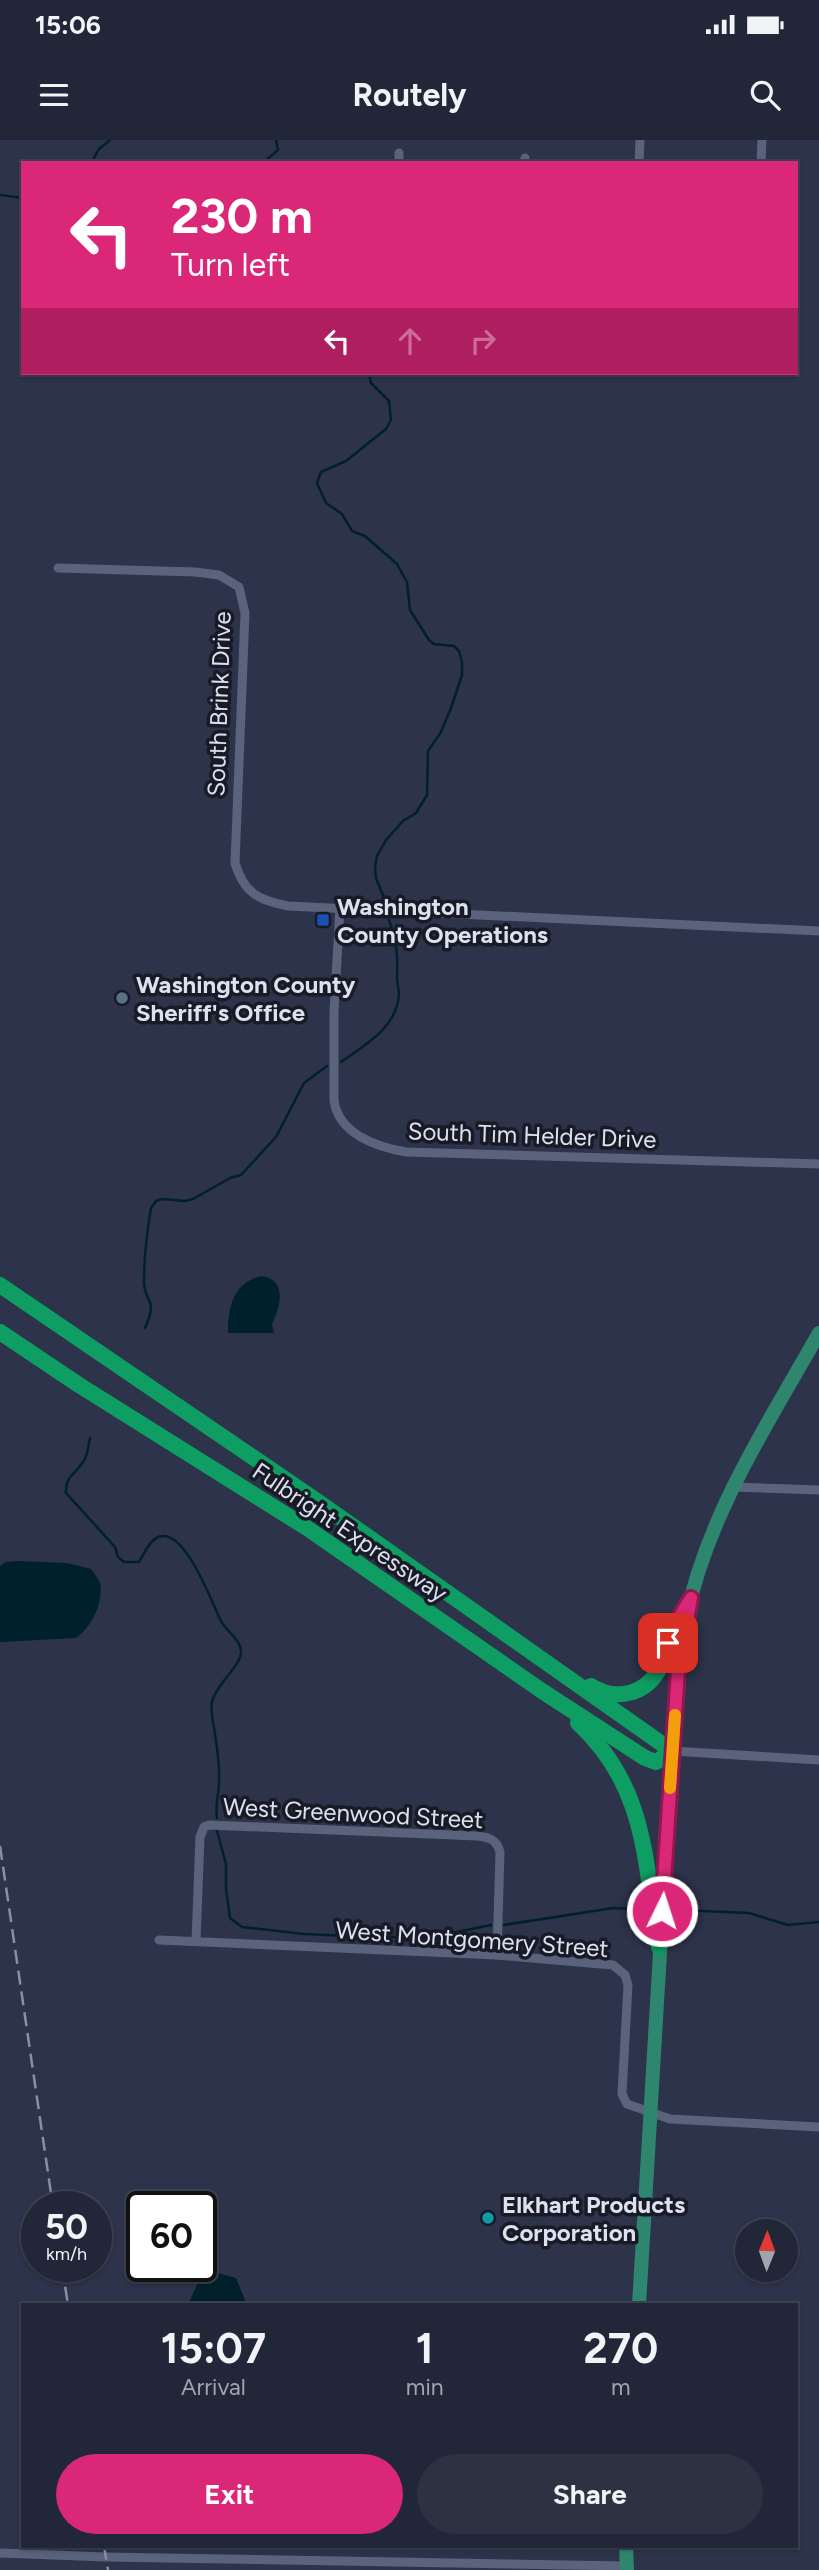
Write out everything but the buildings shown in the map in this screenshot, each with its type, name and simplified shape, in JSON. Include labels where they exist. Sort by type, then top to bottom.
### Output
[{"type":"highway","name":"Fulbright Expressway","points":[[0,1285],[497,1627]]},
{"type":"highway","name":"Fulbright Expressway","points":[[0,1332],[90,1393],[307,1528],[542,1691],[645,1758],[656,1762],[672,1751]]},
{"type":"highway","points":[[497,1627],[595,1689],[607,1694],[624,1695],[646,1685],[657,1672],[670,1635],[691,1598]]},
{"type":"highway","points":[[497,1627],[672,1751]]},
{"type":"highway","points":[[542,1691],[591,1735],[612,1763],[629,1793],[642,1831],[659,1947]]},
{"type":"main road","points":[[639,2303],[672,1751],[678,1670],[691,1598],[711,1536],[733,1487],[819,1333]]},
{"type":"main road","points":[[626,2548],[627,2568]]},
{"type":"street","points":[[639,161],[640,140]]},
{"type":"street","points":[[761,161],[762,140]]},
{"type":"street","name":"South Brink Drive","points":[[58,568],[195,572],[219,575],[239,587],[245,613],[234,844],[240,881],[252,893],[267,901],[288,906],[340,908]]},
{"type":"street","points":[[340,908],[819,931]]},
{"type":"street","name":"South Tim Helder Drive","points":[[340,908],[334,1012],[334,1100],[338,1116],[360,1136],[377,1145],[406,1152],[819,1164]]},
{"type":"street","points":[[733,1487],[819,1490]]},
{"type":"street","points":[[672,1751],[819,1760]]},
{"type":"street","name":"West Greenwood Street","points":[[197,1941],[200,1837],[204,1827],[214,1824],[477,1836],[492,1839],[498,1844],[500,1852],[497,1955]]},
{"type":"street","name":"West Montgomery Street","points":[[159,1940],[497,1955],[613,1965],[625,1975],[628,1984],[623,2099],[627,2104],[650,2113]]},
{"type":"street","points":[[650,2113],[670,2119],[819,2127]]},
{"type":"street","points":[[0,2553],[120,2558],[627,2568]]},
{"type":"water","points":[[262,1276],[276,1283],[279,1289],[279,1303],[272,1324],[274,1333],[228,1333],[231,1306],[238,1291],[252,1279]]},
{"type":"water","points":[[6,1562],[67,1563],[91,1569],[100,1583],[100,1598],[95,1614],[82,1634],[76,1638],[0,1642],[0,1566]]},
{"type":"water","points":[[217,2273],[236,2278],[246,2303],[189,2303],[198,2282],[217,2282]]},
{"type":"waterway","points":[[92,161],[99,149],[110,140]]},
{"type":"waterway","points":[[265,161],[278,150],[276,140]]},
{"type":"waterway","points":[[0,195],[21,198]]},
{"type":"waterway","points":[[369,375],[371,383],[389,401],[391,420],[386,429],[346,461],[321,472],[317,483],[326,503],[342,514],[352,531],[365,536],[397,564],[407,582],[410,610],[429,640],[434,644],[454,646],[459,651],[462,662],[462,675],[451,708],[441,732],[428,751],[427,795],[416,813],[403,821],[386,840],[377,856],[376,878],[384,898]]},
{"type":"waterway","points":[[341,1062],[378,1034],[386,1026],[397,1006],[397,955],[389,920]]},
{"type":"waterway","points":[[145,1328],[151,1311],[144,1281],[151,1208],[156,1201],[162,1199],[193,1199],[230,1178],[241,1175],[276,1137],[304,1083],[327,1066]]},
{"type":"waterway","points":[[90,1438],[86,1457],[69,1479],[66,1493],[115,1547],[118,1557],[124,1562],[139,1562],[149,1545],[158,1537],[168,1537],[178,1543],[196,1568],[221,1621],[241,1648],[237,1663],[214,1695],[211,1705],[219,1768],[217,1818]]},
{"type":"waterway","points":[[217,1831],[226,1864],[230,1918],[242,1927],[304,1934],[432,1937],[491,1925]]},
{"type":"waterway","points":[[504,1925],[613,1908],[637,1909]]},
{"type":"waterway","points":[[679,1910],[749,1913],[788,1925],[819,1922]]},
{"type":"railway","points":[[0,1846],[51,2191]]},
{"type":"railway","points":[[64,2282],[68,2303]]},
{"type":"railway","points":[[104,2548],[108,2570]]},
{"type":"slow traffic","points":[[670,1788],[675,1715]]},
{"type":"place","name":"Washington County Operations","points":[[323,920]]},
{"type":"place","name":"Washington County Sheriff's Office","points":[[122,998]]},
{"type":"place","name":"Elkhart Products Corporation","points":[[488,2218]]},
{"type":"route","points":[[662,1911],[678,1670],[691,1598],[674,1626],[668,1643]]}]
